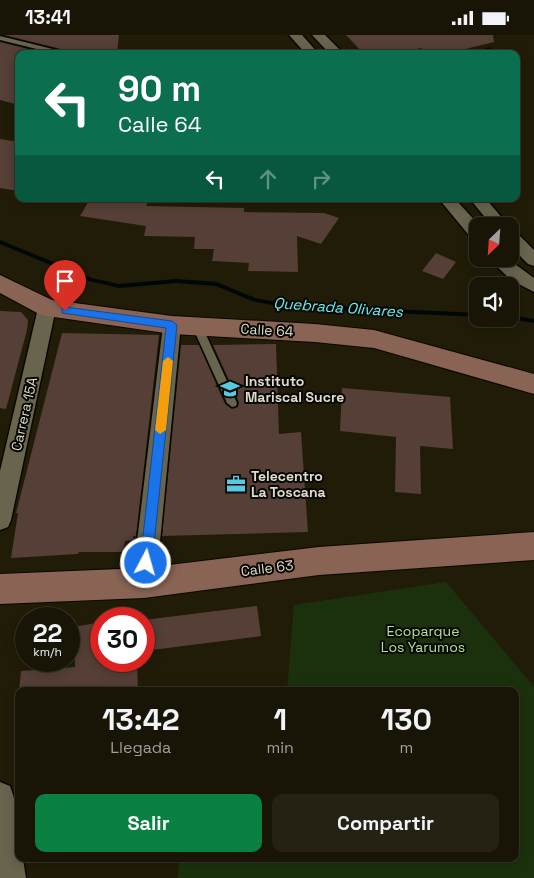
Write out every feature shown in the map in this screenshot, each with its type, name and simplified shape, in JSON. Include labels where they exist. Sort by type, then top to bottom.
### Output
[{"type":"street","points":[[295,35],[310,50]]},
{"type":"street","points":[[318,35],[334,50]]},
{"type":"street","points":[[450,202],[469,224]]},
{"type":"street","points":[[481,202],[493,217]]},
{"type":"street","points":[[519,245],[534,260]]},
{"type":"street","points":[[506,267],[517,277],[534,286]]},
{"type":"street","name":"Calle 64","points":[[0,283],[47,308],[172,325],[315,333],[374,339],[534,384]]},
{"type":"street","name":"Carrera 15A","points":[[0,520],[47,308]]},
{"type":"street","points":[[144,583],[172,325]]},
{"type":"street","name":"Calle 63","points":[[0,589],[144,583],[319,561],[534,546]]},
{"type":"street","points":[[0,796],[11,878]]},
{"type":"lane","points":[[0,38],[50,50]]},
{"type":"lane","points":[[196,326],[232,403]]},
{"type":"green space","name":"Ecoparque Los Yarumos","points":[[446,582],[534,687],[534,878],[178,878],[179,862],[519,862],[519,687],[287,687],[294,605]]},
{"type":"building","points":[[4,35],[119,35],[117,50],[65,50]]},
{"type":"building","points":[[346,35],[493,35],[494,42],[461,50],[423,50],[421,48],[412,50],[360,50]]},
{"type":"building","points":[[0,42],[32,50],[15,50],[15,104],[0,100]]},
{"type":"building","points":[[0,139],[15,141],[15,190],[0,188]]},
{"type":"building","points":[[88,202],[148,202],[146,206],[244,208],[244,212],[324,213],[339,218],[321,244],[297,236],[298,272],[248,271],[249,263],[212,261],[214,249],[194,249],[195,237],[144,236],[146,226],[80,216]]},
{"type":"building","points":[[436,253],[456,262],[443,279],[422,271]]},
{"type":"building","points":[[0,311],[21,312],[28,320],[6,409],[0,408]]},
{"type":"building","points":[[62,333],[159,335],[136,536],[133,536],[133,540],[125,541],[123,552],[79,552],[78,554],[11,558],[18,513],[16,513]]},
{"type":"building","name":"Telecentro La Toscana","points":[[276,344],[279,434],[301,432],[308,532],[162,536],[181,345],[199,345],[225,404],[232,409],[238,407],[239,402],[213,345]]},
{"type":"building","points":[[342,388],[450,397],[453,449],[420,446],[421,494],[395,492],[396,437],[340,431]]},
{"type":"building","points":[[257,606],[261,636],[155,650],[155,619]]},
{"type":"building","points":[[90,624],[90,672],[137,672],[138,687],[19,687],[21,672],[80,672],[80,626]]},
{"type":"waterway","name":"Quebrada Olivares","points":[[0,242],[91,280],[119,286],[176,281],[217,284],[254,300],[288,306],[469,315]]},
{"type":"waterway","name":"Quebrada Olivares","points":[[519,318],[534,321]]},
{"type":"slow traffic","points":[[160,430],[168,361]]},
{"type":"place","name":"Instituto Mariscal Sucre","points":[[230,389]]},
{"type":"place","name":"Telecentro La Toscana","points":[[236,484]]},
{"type":"route","points":[[65,311],[172,325],[146,563]]}]
